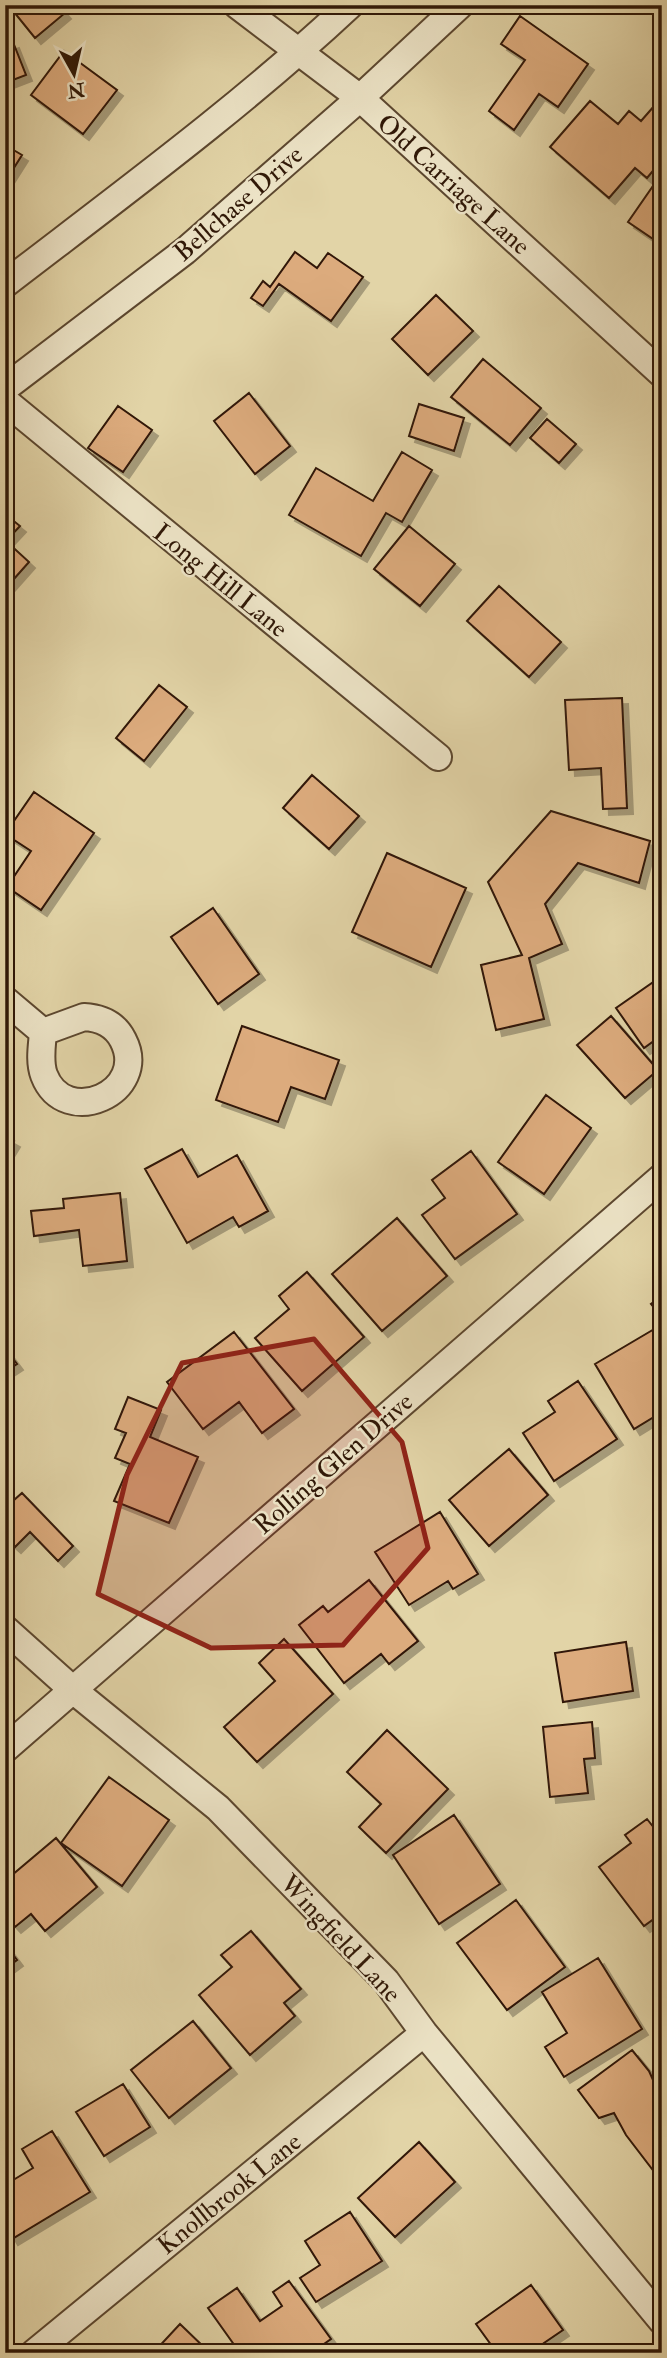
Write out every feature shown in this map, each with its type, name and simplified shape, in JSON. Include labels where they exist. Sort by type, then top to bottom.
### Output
[{"type":"street","name":"Old Carriage Lane","points":[[237,5],[360,98],[662,374]]},
{"type":"street","points":[[5,284],[202,132],[300,52],[350,5]]},
{"type":"street","name":"Bellchase Drive","points":[[5,388],[185,251],[360,98],[460,5]]},
{"type":"street","name":"Long Hill Lane","points":[[5,401],[438,757]]},
{"type":"street","points":[[5,1000],[43,1032]]},
{"type":"street","name":"Rolling Glen Drive","points":[[5,1749],[662,1177]]},
{"type":"street","name":"Wingfield Lane","points":[[5,1629],[73,1690],[218,1808],[386,1981],[424,2034],[662,2321]]},
{"type":"street","name":"Knollbrook Lane","points":[[34,2353],[424,2034]]},
{"type":"highlighted area","points":[[314,1339],[402,1442],[428,1548],[343,1645],[211,1648],[98,1594],[127,1475],[182,1363]]},
{"type":"building","points":[[5,5],[58,5],[65,13],[35,38],[10,7],[5,12]]},
{"type":"building","points":[[520,16],[588,64],[558,107],[539,94],[514,130],[489,111],[525,60],[501,44]]},
{"type":"building","points":[[13,42],[26,75],[5,83],[5,45]]},
{"type":"building","points":[[64,51],[117,90],[83,134],[31,95]]},
{"type":"building","points":[[662,97],[662,160],[647,178],[635,168],[609,198],[550,147],[590,101],[618,124],[629,111],[641,121]]},
{"type":"building","points":[[5,145],[22,155],[5,182]]},
{"type":"building","points":[[662,173],[662,245],[628,222]]},
{"type":"building","points":[[295,252],[317,268],[328,253],[363,277],[331,321],[279,284],[263,306],[251,298],[263,281],[270,287]]},
{"type":"building","points":[[436,295],[473,331],[428,375],[392,339]]},
{"type":"building","points":[[483,359],[541,408],[510,445],[451,397]]},
{"type":"building","points":[[249,393],[290,446],[255,474],[214,421]]},
{"type":"building","points":[[419,404],[464,418],[454,451],[409,436]]},
{"type":"building","points":[[118,406],[152,430],[123,472],[88,448]]},
{"type":"building","points":[[547,419],[576,444],[559,463],[530,438]]},
{"type":"building","points":[[402,452],[432,470],[402,522],[386,513],[361,556],[289,515],[316,468],[373,501]]},
{"type":"building","points":[[5,514],[20,526],[6,541],[29,562],[5,589]]},
{"type":"building","points":[[409,526],[455,564],[420,606],[374,569]]},
{"type":"building","points":[[499,586],[561,642],[529,677],[467,621]]},
{"type":"building","points":[[159,685],[187,707],[144,761],[116,738]]},
{"type":"building","points":[[622,698],[627,808],[603,809],[601,768],[569,770],[565,700]]},
{"type":"building","points":[[312,775],[359,816],[329,849],[283,808]]},
{"type":"building","points":[[34,792],[94,833],[41,910],[7,887],[31,851],[5,834]]},
{"type":"building","points":[[551,811],[650,841],[639,883],[578,863],[545,904],[562,944],[529,958],[544,1019],[496,1030],[481,965],[522,955],[488,882]]},
{"type":"building","points":[[387,853],[466,888],[431,967],[352,932]]},
{"type":"building","points":[[213,908],[259,974],[218,1004],[171,937]]},
{"type":"building","points":[[662,976],[662,1035],[644,1048],[616,1008]]},
{"type":"building","points":[[611,1016],[658,1070],[625,1098],[577,1045]]},
{"type":"building","points":[[242,1026],[339,1060],[325,1099],[291,1087],[278,1122],[216,1100]]},
{"type":"building","points":[[546,1095],[591,1128],[544,1194],[498,1162]]},
{"type":"building","points":[[5,1136],[14,1141],[5,1156]]},
{"type":"building","points":[[182,1149],[198,1177],[237,1155],[268,1211],[239,1227],[233,1217],[187,1243],[145,1169]]},
{"type":"building","points":[[471,1151],[517,1214],[455,1259],[422,1215],[445,1198],[432,1180]]},
{"type":"building","points":[[120,1193],[127,1261],[83,1266],[79,1230],[34,1236],[31,1211],[64,1208],[63,1199]]},
{"type":"building","points":[[397,1218],[447,1276],[382,1331],[332,1274]]},
{"type":"building","points":[[307,1272],[364,1337],[302,1391],[255,1338],[289,1309],[279,1296]]},
{"type":"building","points":[[662,1296],[662,1317],[651,1304]]},
{"type":"building","points":[[656,1328],[662,1337],[662,1412],[634,1429],[595,1364]]},
{"type":"building","points":[[234,1332],[294,1409],[262,1433],[239,1402],[203,1429],[167,1382]]},
{"type":"building","points":[[5,1348],[17,1364],[5,1372]]},
{"type":"building","points":[[578,1381],[617,1439],[554,1481],[523,1433],[555,1412],[548,1401]]},
{"type":"building","points":[[128,1397],[161,1410],[150,1437],[198,1457],[169,1523],[114,1501],[130,1464],[115,1458],[126,1433],[115,1429]]},
{"type":"building","points":[[509,1449],[548,1495],[489,1546],[449,1500]]},
{"type":"building","points":[[22,1493],[73,1546],[58,1561],[30,1532],[15,1547],[5,1538],[5,1508]]},
{"type":"building","points":[[440,1512],[478,1574],[453,1589],[448,1581],[409,1605],[375,1552]]},
{"type":"building","points":[[662,1536],[662,1574],[655,1538]]},
{"type":"building","points":[[369,1580],[418,1641],[389,1664],[381,1654],[344,1683],[299,1625],[323,1606],[328,1612]]},
{"type":"building","points":[[284,1639],[333,1694],[257,1762],[224,1727],[275,1681],[259,1663]]},
{"type":"building","points":[[626,1642],[633,1691],[563,1702],[555,1653]]},
{"type":"building","points":[[592,1722],[595,1758],[584,1759],[588,1793],[550,1797],[543,1727]]},
{"type":"building","points":[[387,1730],[448,1789],[386,1853],[359,1827],[381,1804],[347,1772]]},
{"type":"building","points":[[109,1777],[169,1820],[122,1886],[61,1843]]},
{"type":"building","points":[[454,1815],[500,1884],[439,1924],[393,1855]]},
{"type":"building","points":[[647,1819],[662,1838],[662,1913],[644,1926],[599,1867],[631,1843],[625,1835]]},
{"type":"building","points":[[56,1838],[97,1887],[45,1931],[31,1914],[15,1927],[5,1916],[5,1881]]},
{"type":"building","points":[[516,1900],[565,1967],[507,2010],[457,1943]]},
{"type":"building","points":[[251,1931],[301,1989],[284,2003],[295,2016],[250,2055],[199,1995],[232,1967],[221,1955]]},
{"type":"building","points":[[5,1944],[17,1960],[5,1969]]},
{"type":"building","points":[[598,1958],[642,2029],[564,2077],[545,2047],[567,2033],[542,1992]]},
{"type":"building","points":[[193,2021],[231,2068],[169,2118],[131,2070]]},
{"type":"building","points":[[632,2050],[649,2071],[662,2100],[662,2182],[626,2135],[614,2113],[599,2118],[578,2090]]},
{"type":"building","points":[[123,2084],[150,2127],[104,2156],[76,2112]]},
{"type":"building","points":[[52,2131],[90,2192],[12,2239],[5,2227],[5,2185],[33,2168],[22,2149]]},
{"type":"building","points":[[419,2142],[455,2182],[395,2237],[358,2198]]},
{"type":"building","points":[[350,2212],[382,2261],[316,2302],[300,2278],[320,2265],[305,2241]]},
{"type":"building","points":[[289,2281],[331,2339],[311,2353],[240,2353],[208,2308],[237,2288],[260,2321],[282,2306],[273,2292]]},
{"type":"building","points":[[531,2285],[563,2330],[544,2343],[551,2353],[497,2353],[476,2324]]},
{"type":"building","points":[[180,2324],[210,2353],[153,2353]]}]
